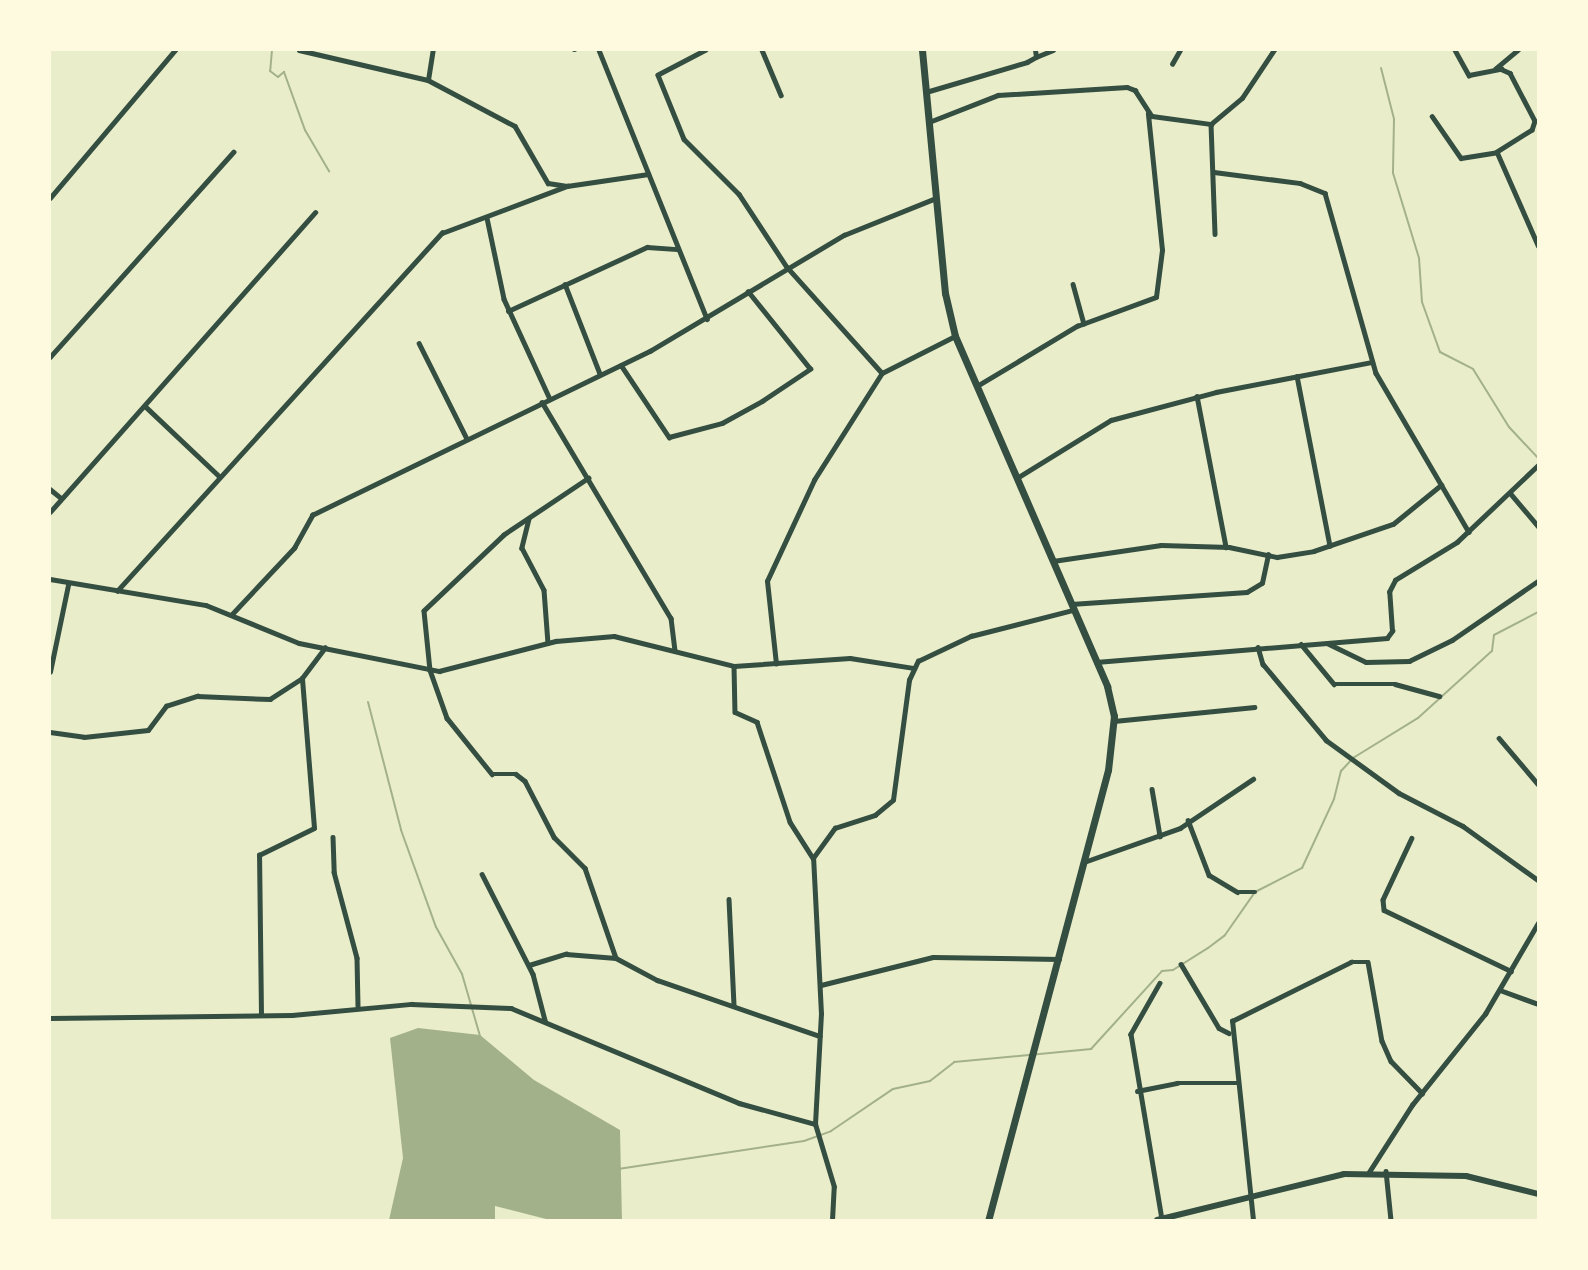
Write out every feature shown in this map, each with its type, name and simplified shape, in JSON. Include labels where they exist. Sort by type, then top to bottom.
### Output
[{"type":"main road","points":[[922,50],[936,198],[955,336],[1095,662],[1114,721],[1108,770],[988,1221]]},
{"type":"street","points":[[50,198],[175,50]]},
{"type":"street","points":[[299,50],[428,80],[515,126],[540,175],[548,183],[567,186]]},
{"type":"street","points":[[428,80],[433,50]]},
{"type":"street","points":[[599,50],[707,319]]},
{"type":"street","points":[[705,50],[661,70],[662,92],[684,139],[740,194],[787,267],[882,374]]},
{"type":"street","points":[[762,50],[781,95]]},
{"type":"street","points":[[1035,50],[1036,57]]},
{"type":"street","points":[[926,92],[1053,50]]},
{"type":"street","points":[[1172,64],[1180,50]]},
{"type":"street","points":[[1148,114],[1169,122],[1212,124],[1242,98],[1274,50]]},
{"type":"street","points":[[1455,50],[1469,75],[1495,69],[1518,50]]},
{"type":"street","points":[[1432,116],[1461,158],[1497,152],[1532,130],[1534,121],[1510,73],[1495,69]]},
{"type":"street","points":[[929,122],[998,95],[1111,87],[1134,90],[1148,114],[1162,250],[1160,290],[1152,302],[1084,324],[978,386]]},
{"type":"street","points":[[1212,124],[1215,234]]},
{"type":"street","points":[[50,357],[233,152]]},
{"type":"street","points":[[1497,152],[1537,242]]},
{"type":"street","points":[[1214,172],[1300,183],[1325,193],[1372,362],[1469,532]]},
{"type":"street","points":[[117,591],[433,241],[455,226],[487,218],[567,186],[648,174]]},
{"type":"street","points":[[232,614],[294,548],[312,515],[466,437],[621,364],[707,319],[787,267],[875,220],[936,198]]},
{"type":"street","points":[[50,513],[315,212]]},
{"type":"street","points":[[487,218],[508,311],[550,399]]},
{"type":"street","points":[[508,311],[647,247],[677,249]]},
{"type":"street","points":[[565,284],[600,374]]},
{"type":"street","points":[[1073,284],[1084,324]]},
{"type":"street","points":[[621,364],[669,436],[722,423],[762,401],[810,369],[748,292]]},
{"type":"street","points":[[776,664],[768,574],[814,480],[882,374],[934,342],[955,336]]},
{"type":"street","points":[[419,343],[466,437]]},
{"type":"street","points":[[1017,478],[1111,420],[1197,396],[1372,362]]},
{"type":"street","points":[[1297,375],[1330,546]]},
{"type":"street","points":[[1197,396],[1226,547]]},
{"type":"street","points":[[542,402],[671,618],[675,650]]},
{"type":"street","points":[[145,406],[220,477]]},
{"type":"street","points":[[1095,662],[1390,636],[1389,592],[1395,580],[1469,532],[1539,465]]},
{"type":"street","points":[[589,478],[529,519],[428,605],[422,630],[430,670],[456,731],[492,774],[516,774],[525,781],[554,837],[585,868],[616,958]]},
{"type":"street","points":[[1053,561],[1161,545],[1226,547],[1268,555],[1330,546],[1393,524],[1441,485]]},
{"type":"street","points":[[50,489],[62,498]]},
{"type":"street","points":[[1510,494],[1539,526]]},
{"type":"street","points":[[529,519],[522,548],[545,595],[548,643]]},
{"type":"street","points":[[50,579],[68,585],[170,597],[232,614],[299,643],[430,670],[548,643],[614,636],[734,666],[850,658],[914,668],[971,636],[1072,607],[1247,592],[1262,583],[1268,555]]},
{"type":"street","points":[[1325,642],[1366,662],[1409,661],[1452,640],[1539,581]]},
{"type":"street","points":[[50,672],[68,585]]},
{"type":"street","points":[[1301,644],[1334,684],[1395,684],[1439,696]]},
{"type":"street","points":[[1258,647],[1263,664],[1326,740],[1399,793],[1463,826],[1539,880]]},
{"type":"street","points":[[50,732],[84,737],[148,730],[178,699],[270,699],[302,678],[325,648]]},
{"type":"street","points":[[734,666],[735,712],[757,722],[790,822],[813,858],[821,985],[815,1124]]},
{"type":"street","points":[[813,858],[835,828],[875,815],[893,800],[914,668]]},
{"type":"street","points":[[261,1015],[260,855],[314,828],[302,678]]},
{"type":"street","points":[[1114,721],[1254,707]]},
{"type":"street","points":[[1499,738],[1539,784]]},
{"type":"street","points":[[1084,862],[1160,836],[1253,779]]},
{"type":"street","points":[[1152,789],[1160,836]]},
{"type":"street","points":[[1188,820],[1209,875],[1238,892],[1255,892]]},
{"type":"street","points":[[333,837],[334,872],[357,958],[358,1006]]},
{"type":"street","points":[[1412,838],[1383,900],[1384,910],[1511,970]]},
{"type":"street","points":[[482,874],[529,965],[545,1020]]},
{"type":"street","points":[[729,899],[734,1006]]},
{"type":"street","points":[[1369,1172],[1422,1093],[1500,990],[1539,924]]},
{"type":"street","points":[[529,965],[566,954],[616,958],[657,980],[820,1036]]},
{"type":"street","points":[[821,985],[933,957],[1059,959]]},
{"type":"street","points":[[1253,1221],[1238,1083],[1229,1033],[1232,1021],[1351,962],[1368,962],[1382,1041],[1401,1073],[1422,1093]]},
{"type":"street","points":[[1181,964],[1219,1028],[1229,1033]]},
{"type":"street","points":[[1160,983],[1131,1034],[1137,1091],[1161,1220],[1317,1177],[1369,1172],[1466,1176],[1539,1194]]},
{"type":"street","points":[[1500,990],[1539,1004]]},
{"type":"street","points":[[50,1018],[261,1015],[358,1006],[511,1008],[545,1020],[739,1102],[815,1124],[820,1131],[820,1140],[834,1187],[832,1221]]},
{"type":"street","points":[[1137,1091],[1177,1083],[1238,1083]]},
{"type":"street","points":[[1386,1172],[1390,1221]]},
{"type":"shaded area","points":[[418,1028],[480,1035],[534,1080],[620,1130],[622,1220],[550,1220],[495,1206],[495,1220],[389,1220],[403,1158],[390,1038]]},
{"type":"waterway","points":[[272,50],[270,71],[278,77],[284,72],[305,130],[329,171]]},
{"type":"waterway","points":[[1381,68],[1394,119],[1393,173],[1419,258],[1422,302],[1440,352],[1473,369],[1509,427],[1538,458]]},
{"type":"waterway","points":[[618,1169],[804,1141],[831,1131],[893,1089],[930,1081],[954,1062],[1091,1049],[1162,971],[1173,970],[1208,948],[1225,935],[1255,892],[1302,868],[1334,799],[1341,771],[1353,758],[1418,718],[1492,651],[1494,635],[1538,612]]},
{"type":"waterway","points":[[368,702],[401,830],[436,927],[462,974],[480,1036]]}]
